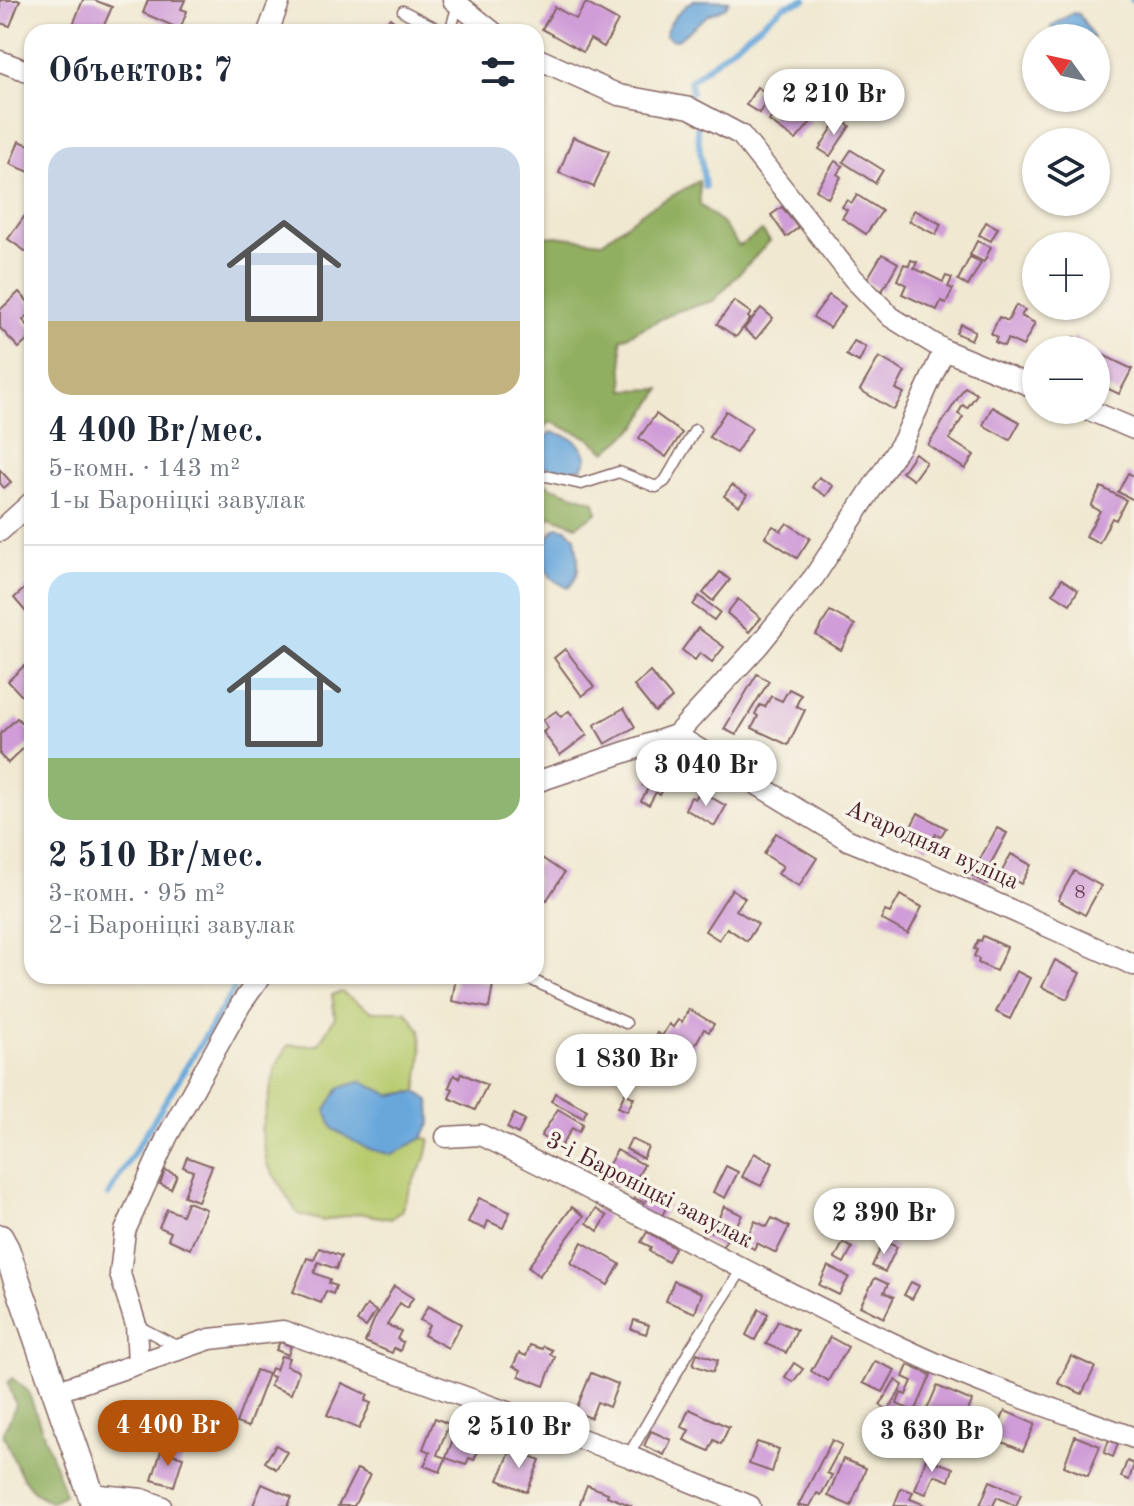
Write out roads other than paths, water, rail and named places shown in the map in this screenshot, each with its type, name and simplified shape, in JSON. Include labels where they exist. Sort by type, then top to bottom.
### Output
[{"type":"main road","points":[[0,1238],[92,1500]]},
{"type":"street","points":[[271,24],[280,0]]},
{"type":"street","points":[[465,5],[485,24]]},
{"type":"street","points":[[0,61],[24,70]]},
{"type":"street","points":[[544,62],[619,95],[690,108],[741,135],[853,278],[891,317],[944,350],[1022,382]]},
{"type":"street","points":[[544,779],[676,735],[758,646],[814,577],[903,441],[944,350]]},
{"type":"street","points":[[1110,419],[1134,429]]},
{"type":"street","points":[[0,531],[24,509]]},
{"type":"street","name":"Агародняя вуліца","points":[[676,735],[848,840],[1134,965]]},
{"type":"street","points":[[138,1363],[136,1325],[120,1274],[125,1231],[167,1137],[255,984]]},
{"type":"street","name":"3-і Бароніцкі завулак","points":[[446,1137],[481,1135],[927,1359],[1134,1438]]},
{"type":"street","points":[[55,1392],[210,1339],[283,1331],[628,1456],[750,1506]]},
{"type":"street","points":[[92,1500],[142,1499],[161,1506]]},
{"type":"lane","points":[[454,24],[465,5]]},
{"type":"lane","points":[[403,11],[422,24]]},
{"type":"lane","points":[[544,476],[581,484],[619,472],[656,487],[665,481],[695,430]]},
{"type":"lane","points":[[541,984],[626,1023]]},
{"type":"lane","points":[[628,1456],[691,1348],[743,1268]]},
{"type":"lane","points":[[136,1325],[181,1349]]},
{"type":"water","points":[[694,0],[729,1],[726,7],[708,15],[679,39],[673,40],[665,35],[676,15]]},
{"type":"water","points":[[1073,13],[1079,14],[1085,24],[1054,24]]},
{"type":"water","points":[[551,432],[578,443],[587,458],[582,468],[559,471],[544,466],[544,439]]},
{"type":"water","points":[[557,527],[567,529],[575,537],[578,570],[568,588],[553,579],[544,565],[545,544]]},
{"type":"water","points":[[362,1081],[390,1095],[417,1092],[430,1101],[431,1123],[422,1138],[392,1155],[366,1148],[333,1129],[326,1110],[339,1088]]},
{"type":"waterway","points":[[692,93],[690,81],[784,6],[805,0]]},
{"type":"waterway","points":[[697,128],[705,187]]},
{"type":"waterway","points":[[108,1195],[237,984]]}]
